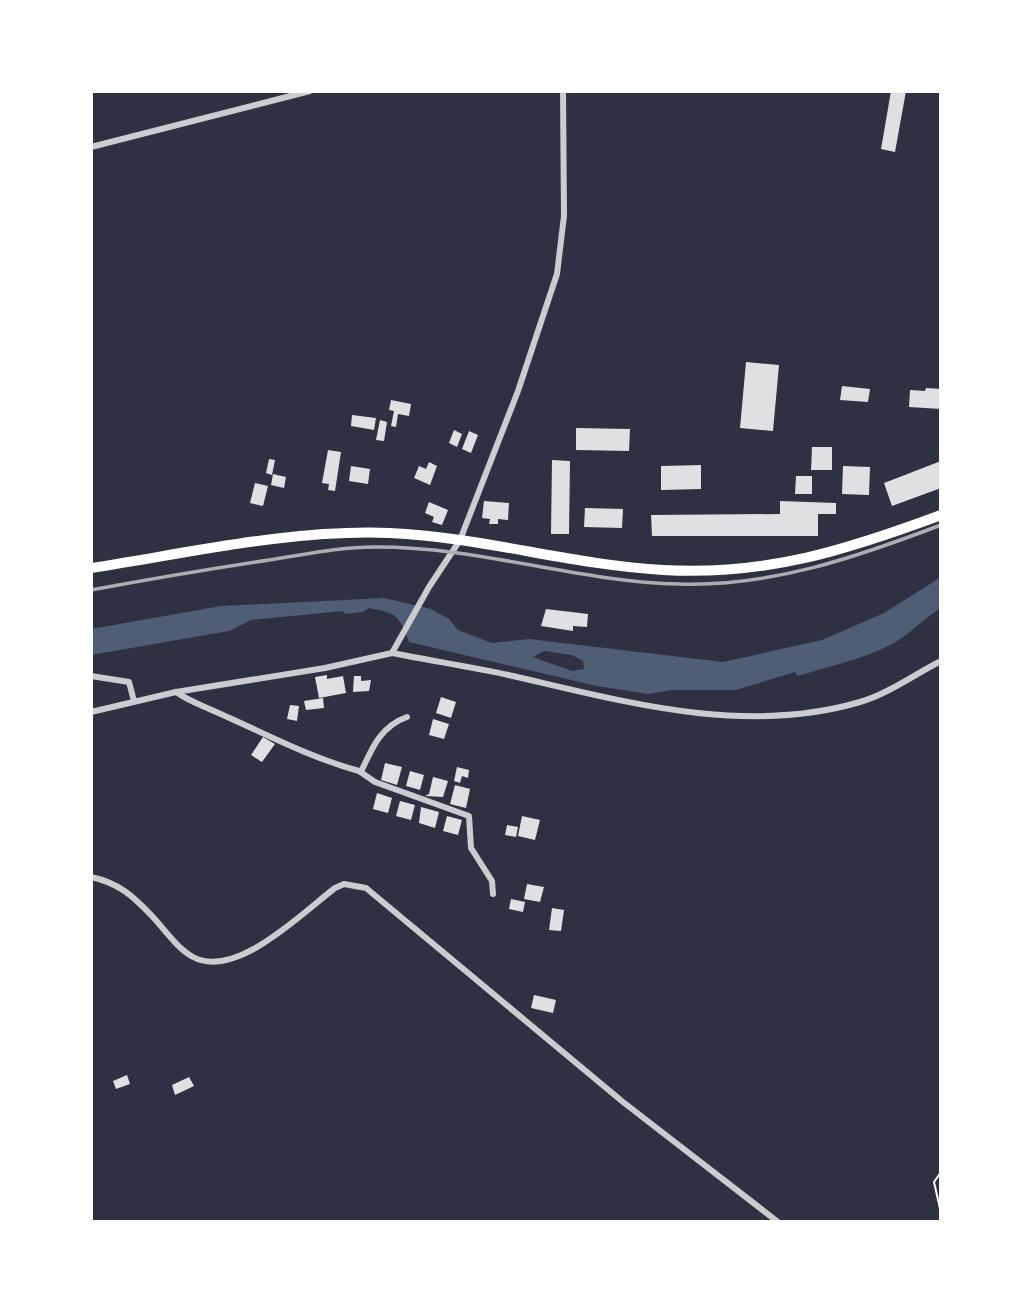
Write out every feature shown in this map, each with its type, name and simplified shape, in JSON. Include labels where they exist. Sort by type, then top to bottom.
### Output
[{"type":"main road","points":[[91,568],[324,535],[389,533],[460,540],[633,567],[734,569],[837,552],[941,515]]},
{"type":"street","points":[[91,147],[310,91]]},
{"type":"street","points":[[392,653],[394,645],[460,540],[518,391],[557,275],[564,216],[563,91]]},
{"type":"street","points":[[91,712],[176,692],[392,653],[509,675],[646,707],[725,714],[791,714],[859,703],[941,661]]},
{"type":"street","points":[[91,676],[129,682],[134,701]]},
{"type":"street","points":[[176,692],[199,707],[213,710],[249,729],[361,772],[375,782],[469,816],[471,848],[492,881],[493,894]]},
{"type":"street","points":[[361,772],[381,733],[388,725],[407,717]]},
{"type":"street","points":[[91,877],[121,886],[180,948],[205,962],[217,964],[241,957],[335,888],[344,884],[366,887],[623,1102],[778,1222]]},
{"type":"path","points":[[941,1172],[934,1182],[941,1213]]},
{"type":"water","points":[[941,577],[941,608],[894,643],[840,664],[798,676],[795,672],[736,690],[672,690],[648,694],[597,686],[409,642],[396,617],[369,608],[363,612],[345,614],[343,611],[251,620],[229,631],[91,655],[91,629],[221,606],[384,598],[431,609],[449,619],[458,630],[492,643],[529,639],[723,662],[822,640],[884,613]],"holes":[[[544,651],[572,655],[583,661],[584,669],[572,671],[533,657]]]},
{"type":"building","points":[[891,91],[906,91],[895,152],[881,149]]},
{"type":"building","points":[[746,362],[779,365],[773,431],[740,428]]},
{"type":"building","points":[[842,386],[870,389],[868,402],[840,400]]},
{"type":"building","points":[[926,388],[941,389],[941,409],[909,407],[910,390],[925,391]]},
{"type":"building","points":[[391,400],[411,404],[409,416],[398,414],[396,427],[391,426],[394,411],[389,410]]},
{"type":"building","points":[[352,415],[376,418],[374,430],[351,426]]},
{"type":"building","points":[[380,420],[387,422],[384,441],[376,440]]},
{"type":"building","points":[[576,428],[630,429],[629,451],[576,450]]},
{"type":"building","points":[[454,430],[462,434],[457,447],[449,443]]},
{"type":"building","points":[[469,431],[478,435],[471,453],[462,449]]},
{"type":"building","points":[[812,447],[832,447],[832,470],[811,470]]},
{"type":"building","points":[[328,450],[341,452],[335,491],[328,490],[329,484],[322,483]]},
{"type":"building","points":[[269,459],[275,460],[272,475],[266,473]]},
{"type":"building","points":[[552,460],[570,461],[569,534],[551,534]]},
{"type":"building","points":[[941,461],[941,488],[892,506],[884,483]]},
{"type":"building","points":[[429,462],[437,466],[430,485],[414,478],[419,466],[426,469]]},
{"type":"building","points":[[701,465],[701,489],[661,490],[661,466]]},
{"type":"building","points":[[351,466],[370,469],[368,484],[349,481]]},
{"type":"building","points":[[843,466],[870,467],[869,495],[842,494]]},
{"type":"building","points":[[273,474],[286,477],[284,488],[271,485]]},
{"type":"building","points":[[796,476],[812,476],[812,494],[795,494]]},
{"type":"building","points":[[255,483],[268,486],[263,506],[250,503]]},
{"type":"building","points":[[484,501],[509,503],[508,520],[498,519],[498,524],[489,524],[490,519],[482,518]]},
{"type":"building","points":[[780,501],[836,503],[836,514],[818,514],[818,536],[652,536],[651,515],[780,514]]},
{"type":"building","points":[[429,502],[448,510],[442,525],[432,522],[434,517],[425,513]]},
{"type":"building","points":[[585,508],[623,509],[622,528],[584,527]]},
{"type":"building","points":[[546,609],[588,614],[587,627],[573,626],[573,631],[541,626]]},
{"type":"building","points":[[327,675],[327,679],[343,676],[346,693],[319,698],[315,677]]},
{"type":"building","points":[[354,676],[361,676],[361,681],[371,680],[369,691],[353,692]]},
{"type":"building","points":[[441,697],[456,702],[451,718],[436,713]]},
{"type":"building","points":[[323,698],[324,708],[306,710],[304,701]]},
{"type":"building","points":[[290,705],[299,706],[297,721],[287,719]]},
{"type":"building","points":[[433,719],[449,724],[444,739],[429,735]]},
{"type":"building","points":[[263,737],[275,744],[262,762],[251,755]]},
{"type":"building","points":[[385,763],[402,767],[397,785],[381,780]]},
{"type":"building","points":[[457,767],[469,770],[468,778],[462,776],[460,783],[454,781]]},
{"type":"building","points":[[410,771],[424,775],[420,790],[406,786]]},
{"type":"building","points":[[433,777],[448,781],[443,797],[425,796],[429,794]]},
{"type":"building","points":[[455,785],[470,789],[466,808],[450,804]]},
{"type":"building","points":[[377,793],[392,798],[388,813],[373,809]]},
{"type":"building","points":[[400,801],[415,805],[411,820],[396,816]]},
{"type":"building","points":[[421,807],[439,812],[435,828],[419,823]]},
{"type":"building","points":[[447,816],[462,820],[458,835],[443,831]]},
{"type":"building","points":[[522,816],[540,820],[535,840],[518,836]]},
{"type":"building","points":[[507,825],[518,827],[516,837],[505,835]]},
{"type":"building","points":[[527,884],[544,887],[540,902],[524,899]]},
{"type":"building","points":[[511,899],[525,902],[523,912],[509,909]]},
{"type":"building","points":[[552,908],[564,910],[561,931],[549,930]]},
{"type":"building","points":[[534,995],[556,1000],[553,1013],[531,1008]]},
{"type":"building","points":[[127,1075],[130,1084],[116,1089],[113,1081]]},
{"type":"building","points":[[189,1077],[194,1086],[175,1095],[172,1085]]},
{"type":"railway","points":[[91,590],[321,552],[374,547],[451,552],[641,582],[713,584],[747,581],[813,568],[941,525]]}]
